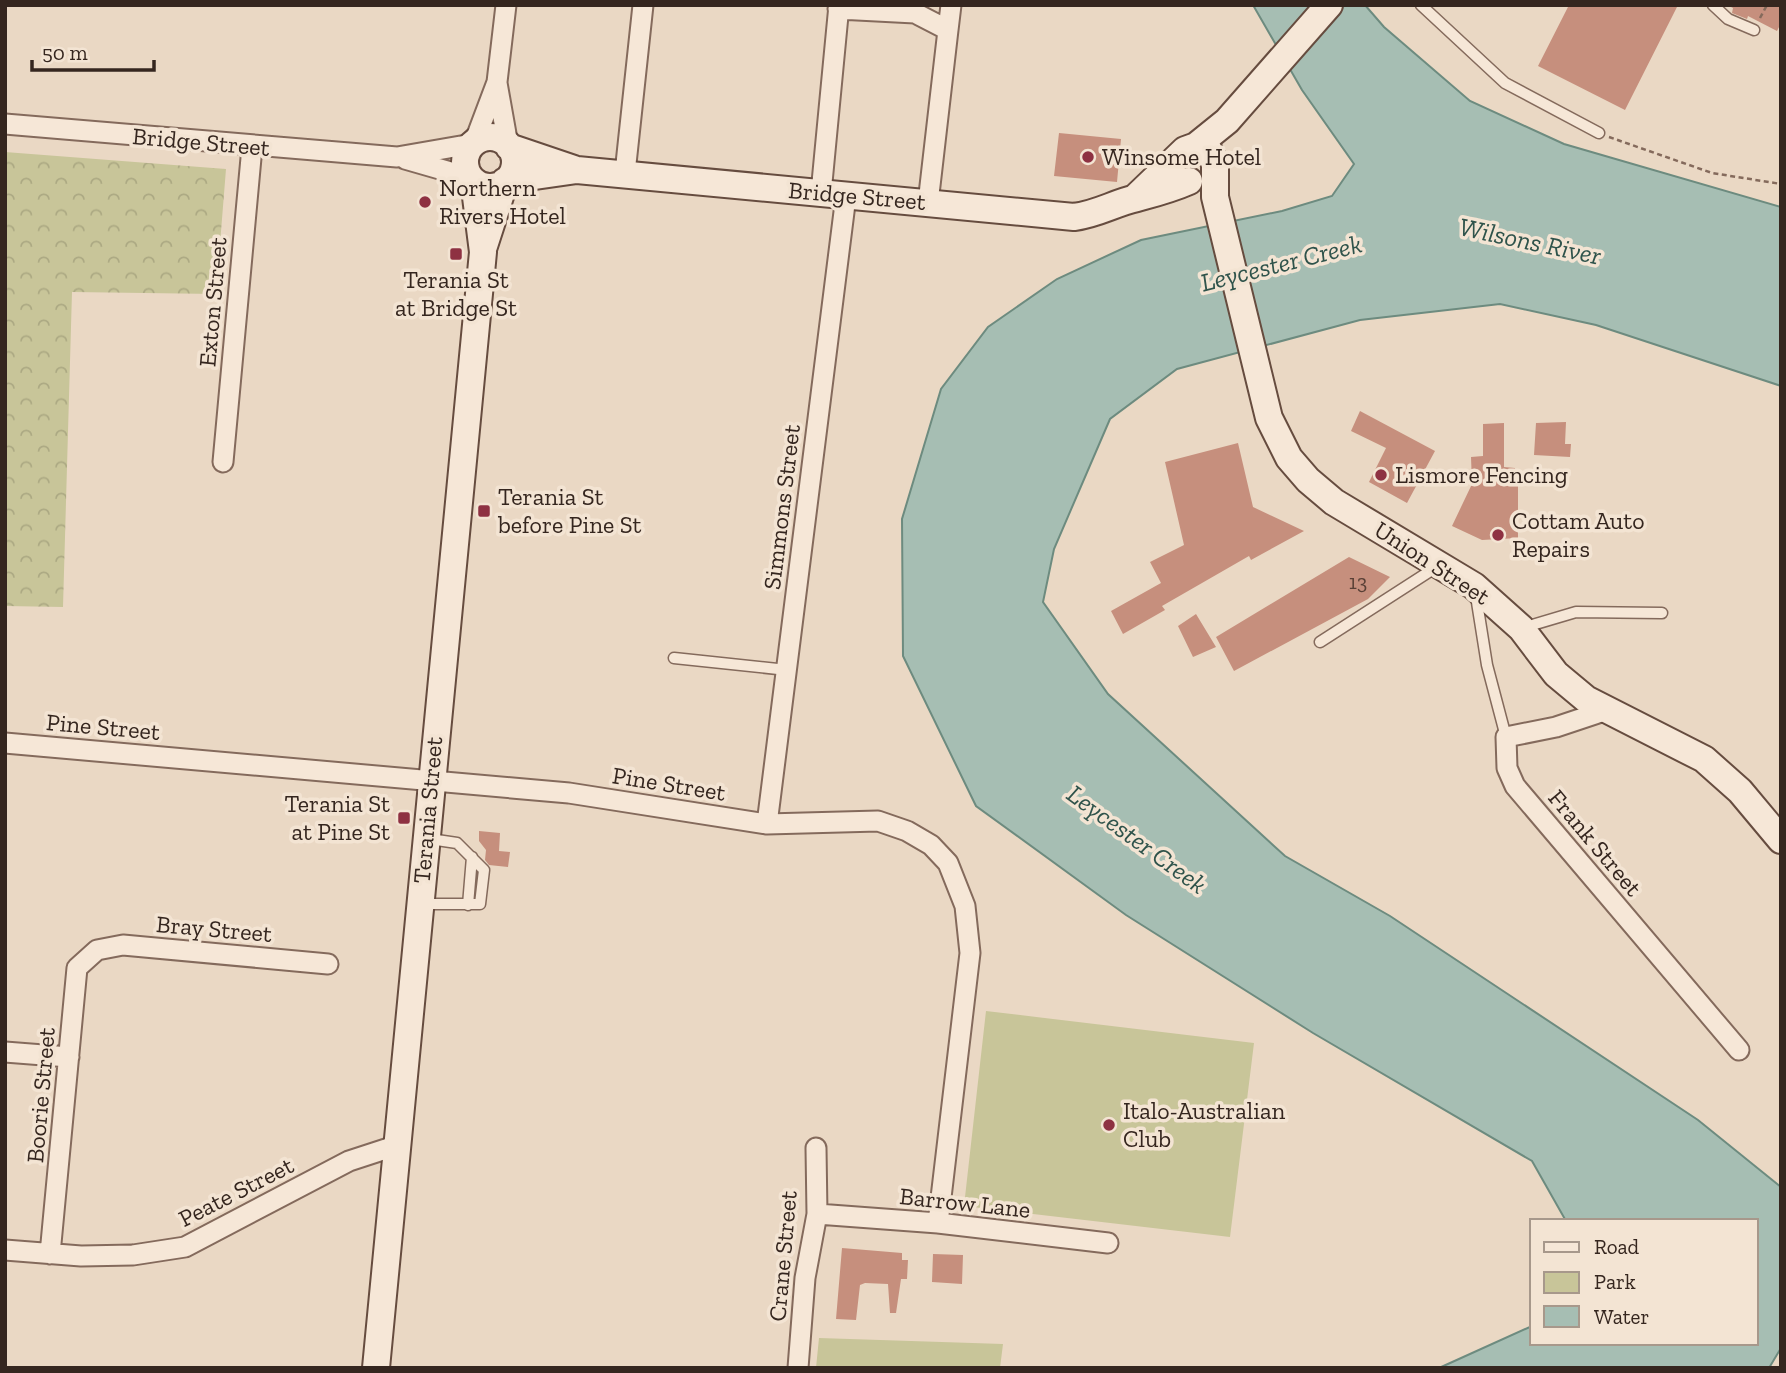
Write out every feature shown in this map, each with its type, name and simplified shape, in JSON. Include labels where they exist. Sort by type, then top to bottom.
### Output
[{"type":"main road","name":"Bridge Street","points":[[506,181],[577,170],[1074,217],[1109,210],[1201,170],[1227,121],[1329,5]]},
{"type":"main road","points":[[489,137],[509,146],[514,164],[506,181],[489,187],[472,180],[465,162],[473,144],[489,137]]},
{"type":"main road","name":"Bridge Street","points":[[509,146],[577,170]]},
{"type":"main road","name":"Union Street","points":[[1201,170],[1269,418],[1289,458],[1325,495],[1474,586],[1521,628],[1569,686],[1607,710],[1704,759],[1740,791],[1781,840]]},
{"type":"main road","name":"Terania Street","points":[[472,180],[483,252]]},
{"type":"main road","name":"Terania Street","points":[[376,1368],[397,1172],[431,780],[483,252],[506,181]]},
{"type":"street","points":[[473,144],[497,82],[506,5]]},
{"type":"street","points":[[625,173],[643,5]]},
{"type":"street","points":[[928,203],[951,5]]},
{"type":"street","points":[[838,7],[915,13],[948,30]]},
{"type":"street","name":"Simmons Street","points":[[767,824],[787,670],[833,194],[838,7]]},
{"type":"street","points":[[497,82],[509,146]]},
{"type":"street","name":"Bridge Street","points":[[5,124],[252,147],[397,157],[472,180]]},
{"type":"street","name":"Bridge Street","points":[[397,157],[473,144]]},
{"type":"street","name":"Exton Street","points":[[223,462],[252,147]]},
{"type":"street","points":[[1506,737],[1556,727],[1607,710]]},
{"type":"street","name":"Frank Street","points":[[1506,737],[1507,768],[1515,786],[1739,1050]]},
{"type":"street","name":"Pine Street","points":[[5,743],[569,793],[767,824],[878,821],[907,831],[931,845],[948,863],[961,890],[969,922],[970,953],[938,1223]]},
{"type":"street","name":"Bray Street","points":[[97,950],[123,945],[328,964]]},
{"type":"street","name":"Boorie Street","points":[[50,1254],[78,968],[97,950]]},
{"type":"street","points":[[5,1052],[69,1058]]},
{"type":"street","name":"Peate Street","points":[[5,1250],[50,1254],[133,1255],[185,1247],[349,1161],[398,1144]]},
{"type":"street","name":"Crane Street","points":[[798,1368],[804,1278],[817,1214],[816,1148]]},
{"type":"street","name":"Barrow Lane","points":[[817,1214],[938,1223],[1108,1243]]},
{"type":"lane","points":[[1421,5],[1505,83],[1599,133]]},
{"type":"lane","points":[[1713,5],[1728,19],[1754,30]]},
{"type":"lane","points":[[1320,642],[1442,564]]},
{"type":"lane","points":[[1474,586],[1486,665],[1506,737]]},
{"type":"lane","points":[[1521,628],[1576,612],[1662,613]]},
{"type":"lane","points":[[674,657],[787,670]]},
{"type":"lane","points":[[420,904],[480,904],[484,870],[457,843],[426,839]]},
{"type":"path","points":[[1599,133],[1712,173],[1781,184]]},
{"type":"green space","points":[[5,152],[226,169],[216,294],[72,292],[63,607],[5,606]]},
{"type":"green space","name":"Italo-Australian Club","points":[[986,1011],[1254,1043],[1230,1237],[964,1206]]},
{"type":"green space","points":[[819,1338],[1003,1344],[1000,1368],[816,1368]]},
{"type":"water","points":[[1253,5],[1365,5],[1384,27],[1470,101],[1564,144],[1781,207],[1781,386],[1596,325],[1500,304],[1360,320],[1177,369],[1110,419],[1054,549],[1043,602],[1108,694],[1285,856],[1390,916],[1698,1120],[1781,1187],[1781,1348],[1769,1368],[1439,1368],[1530,1327],[1530,1345],[1758,1345],[1758,1219],[1565,1219],[1532,1161],[1313,1033],[1126,915],[976,806],[903,656],[902,519],[941,389],[988,327],[1057,279],[1141,240],[1282,211],[1332,196],[1354,164],[1302,90]]},
{"type":"building","points":[[1569,5],[1678,5],[1625,110],[1538,66]]},
{"type":"building","points":[[1727,5],[1781,5],[1781,23],[1777,31],[1748,16],[1747,19],[1732,13],[1733,8]]},
{"type":"building","name":"Winsome Hotel","points":[[1059,133],[1121,139],[1117,182],[1054,176]]},
{"type":"building","points":[[1360,411],[1435,451],[1407,503],[1369,482],[1386,448],[1351,431]]},
{"type":"building","points":[[1566,422],[1565,444],[1571,444],[1570,457],[1534,455],[1536,423]]},
{"type":"building","points":[[1504,423],[1504,467],[1515,468],[1514,485],[1518,485],[1518,538],[1482,540],[1452,526],[1472,484],[1471,457],[1483,456],[1483,424]]},
{"type":"building","points":[[1238,443],[1253,507],[1304,531],[1251,560],[1249,556],[1162,606],[1165,610],[1123,634],[1111,611],[1161,583],[1150,562],[1184,545],[1165,462]]},
{"type":"building","points":[[1349,557],[1390,577],[1368,599],[1234,671],[1216,637]]},
{"type":"building","points":[[1196,614],[1216,647],[1193,657],[1178,626]]},
{"type":"building","points":[[479,831],[500,833],[499,851],[510,852],[508,867],[489,865],[485,860],[486,850],[479,841]]},
{"type":"building","points":[[842,1248],[902,1253],[902,1260],[908,1260],[907,1279],[901,1279],[896,1313],[890,1313],[888,1284],[865,1283],[860,1285],[856,1320],[836,1319]]},
{"type":"building","points":[[933,1254],[963,1255],[962,1284],[932,1282]]},
{"type":"place","name":"Winsome Hotel","points":[[1088,157]]},
{"type":"place","name":"Northern Rivers Hotel","points":[[425,202]]},
{"type":"place","name":"Terania St at Bridge St","points":[[456,254]]},
{"type":"place","name":"Lismore Fencing","points":[[1381,475]]},
{"type":"place","name":"Terania St before Pine St","points":[[484,511]]},
{"type":"place","name":"Cottam Auto Repairs","points":[[1498,535]]},
{"type":"place","name":"Terania St at Pine St","points":[[404,818]]},
{"type":"place","name":"Italo-Australian Club","points":[[1109,1125]]},
{"type":"water label","name":"Wilsons River","points":[[1530,241]]},
{"type":"water label","name":"Leycester Creek","points":[[1281,263]]},
{"type":"water label","name":"Leycester Creek","points":[[1137,839]]}]
